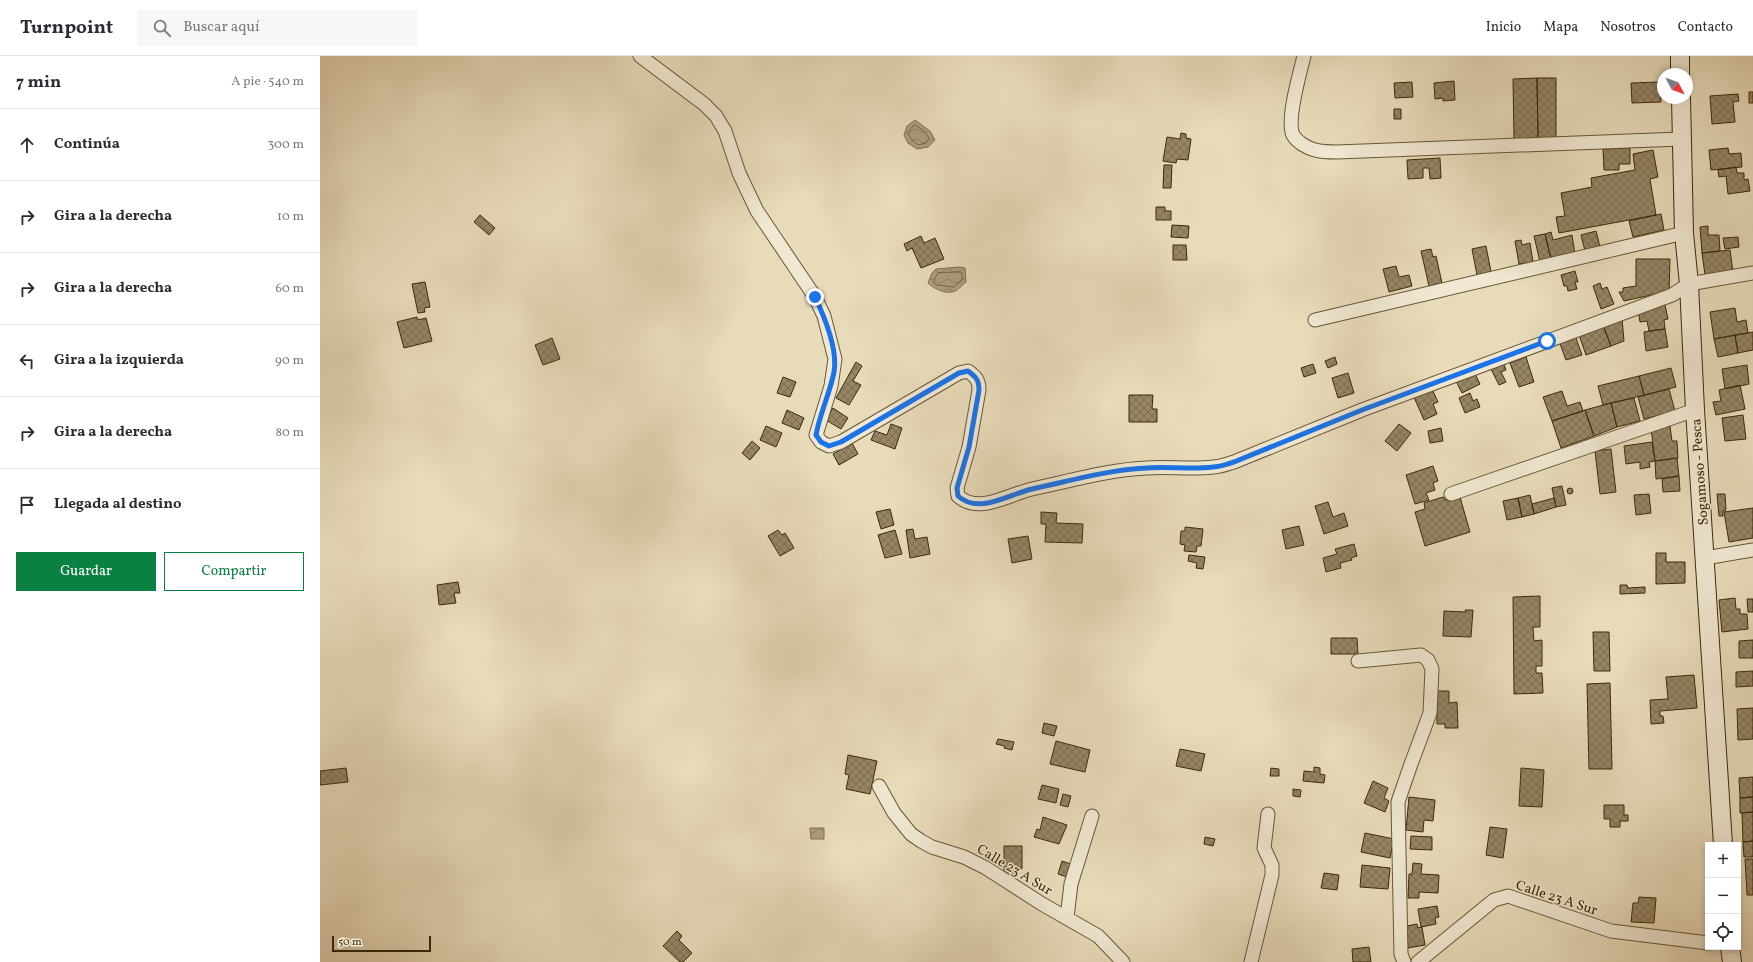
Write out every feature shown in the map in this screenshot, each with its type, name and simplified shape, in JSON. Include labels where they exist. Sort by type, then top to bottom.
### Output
[{"type":"main road","points":[[1680,56],[1680,68]]},
{"type":"main road","name":"Sogamoso - Pesca","points":[[1681,104],[1684,233],[1689,284],[1695,410],[1723,842]]},
{"type":"main road","points":[[1730,950],[1732,962]]},
{"type":"street","points":[[640,56],[704,104],[716,116],[725,131],[739,173],[757,211],[818,304],[824,316],[835,359],[831,386],[816,435],[821,442],[829,446],[841,442],[959,373],[968,371],[976,376],[979,383],[979,390],[969,447],[957,488],[958,496],[964,502],[973,504],[989,503],[1020,491],[1110,472],[1146,468],[1213,467],[1234,462],[1362,410],[1672,295],[1689,284],[1753,273]]},
{"type":"street","points":[[1304,56],[1293,104],[1292,131],[1300,143],[1315,150],[1337,152],[1681,139]]},
{"type":"street","points":[[1315,320],[1684,233]]},
{"type":"street","points":[[1451,494],[1695,410]]},
{"type":"street","points":[[1704,558],[1753,550]]},
{"type":"street","points":[[1358,661],[1421,655],[1428,660],[1432,669],[1430,713],[1410,764],[1398,802],[1401,954],[1404,962]]},
{"type":"street","name":"Calle 23 A Sur","points":[[878,786],[894,813],[911,834],[932,847],[964,857],[986,868],[1030,897],[1098,936],[1123,962]]},
{"type":"street","points":[[1251,962],[1272,875],[1272,866],[1264,848],[1268,814]]},
{"type":"street","points":[[1067,917],[1071,884],[1092,816]]},
{"type":"street","name":"Calle 23 A Sur","points":[[1418,962],[1494,900],[1508,896],[1612,931],[1705,943]]},
{"type":"water","points":[[915,120],[930,131],[935,140],[928,147],[917,149],[908,143],[904,135],[907,126]]},
{"type":"water","points":[[965,268],[966,282],[953,292],[945,292],[928,283],[932,273],[936,269]]},
{"type":"water","points":[[810,828],[824,828],[824,839],[811,839]]},
{"type":"building","points":[[1537,78],[1556,78],[1556,138],[1538,138]]},
{"type":"building","points":[[1537,78],[1538,138],[1514,139],[1513,79]]},
{"type":"building","points":[[1454,81],[1455,100],[1443,101],[1443,98],[1435,99],[1434,83]]},
{"type":"building","points":[[1412,82],[1413,97],[1395,98],[1394,83]]},
{"type":"building","points":[[1657,82],[1657,102],[1632,103],[1631,83]]},
{"type":"building","points":[[1749,92],[1753,92],[1753,103],[1749,103]]},
{"type":"building","points":[[1738,94],[1739,101],[1733,102],[1735,122],[1712,124],[1710,96]]},
{"type":"building","points":[[1394,109],[1401,109],[1401,119],[1394,119]]},
{"type":"building","points":[[1181,133],[1186,134],[1186,138],[1191,139],[1188,160],[1177,159],[1176,163],[1163,161],[1167,137],[1180,139]]},
{"type":"building","points":[[1630,148],[1630,164],[1619,164],[1619,170],[1604,170],[1603,149]]},
{"type":"building","points":[[1728,148],[1729,154],[1741,153],[1742,167],[1711,170],[1709,150]]},
{"type":"building","points":[[1653,150],[1658,177],[1650,179],[1656,215],[1559,233],[1556,217],[1565,216],[1561,193],[1592,187],[1591,178],[1635,170],[1633,154]]},
{"type":"building","points":[[1440,158],[1441,178],[1430,179],[1429,168],[1423,168],[1423,178],[1408,179],[1407,160]]},
{"type":"building","points":[[1164,165],[1172,165],[1171,188],[1163,188]]},
{"type":"building","points":[[1736,167],[1737,173],[1744,173],[1744,180],[1748,179],[1750,191],[1728,194],[1726,176],[1719,177],[1718,170]]},
{"type":"building","points":[[1156,207],[1165,207],[1165,211],[1171,211],[1171,220],[1156,220]]},
{"type":"building","points":[[1661,214],[1664,230],[1633,237],[1629,221]]},
{"type":"building","points":[[480,215],[495,228],[489,235],[474,222]]},
{"type":"building","points":[[1172,225],[1189,226],[1188,238],[1171,237]]},
{"type":"building","points":[[1708,226],[1708,235],[1719,235],[1720,251],[1702,253],[1700,227]]},
{"type":"building","points":[[1596,231],[1600,247],[1585,251],[1581,235]]},
{"type":"building","points":[[1551,232],[1553,240],[1572,235],[1575,254],[1551,259],[1545,234]]},
{"type":"building","points":[[1545,234],[1551,259],[1540,262],[1534,236]]},
{"type":"building","points":[[921,236],[924,243],[935,238],[944,259],[921,268],[912,248],[907,251],[904,244]]},
{"type":"building","points":[[1738,237],[1739,247],[1725,249],[1723,238]]},
{"type":"building","points":[[1521,240],[1522,245],[1530,243],[1533,262],[1519,264],[1515,241]]},
{"type":"building","points":[[1173,245],[1186,245],[1187,260],[1173,260]]},
{"type":"building","points":[[1486,246],[1491,272],[1477,275],[1472,249]]},
{"type":"building","points":[[1431,249],[1433,257],[1436,256],[1442,283],[1429,286],[1421,251]]},
{"type":"building","points":[[1730,250],[1733,272],[1705,275],[1702,253]]},
{"type":"building","points":[[1636,259],[1670,259],[1669,291],[1624,301],[1619,292],[1623,292],[1623,288],[1636,286]]},
{"type":"building","points":[[1396,266],[1399,277],[1409,275],[1412,286],[1389,292],[1383,269]]},
{"type":"building","points":[[1575,271],[1578,282],[1575,282],[1577,289],[1568,291],[1567,286],[1564,286],[1561,275]]},
{"type":"building","points":[[425,282],[430,307],[424,308],[425,312],[418,313],[412,284]]},
{"type":"building","points":[[1600,283],[1602,289],[1607,287],[1614,304],[1601,309],[1593,286]]},
{"type":"building","points":[[1665,305],[1668,319],[1664,320],[1665,329],[1649,331],[1647,321],[1640,322],[1638,310]]},
{"type":"building","points":[[1735,308],[1737,322],[1746,320],[1748,333],[1714,339],[1710,312]]},
{"type":"building","points":[[417,317],[418,320],[426,318],[432,341],[404,348],[397,322]]},
{"type":"building","points":[[1622,318],[1624,341],[1611,346],[1603,325]]},
{"type":"building","points":[[1603,325],[1611,346],[1586,355],[1579,335]]},
{"type":"building","points":[[1665,329],[1668,347],[1646,351],[1644,332]]},
{"type":"building","points":[[1753,332],[1753,350],[1738,353],[1735,335]]},
{"type":"building","points":[[1575,335],[1582,355],[1566,360],[1559,341]]},
{"type":"building","points":[[1735,335],[1738,353],[1718,357],[1714,339]]},
{"type":"building","points":[[552,338],[560,359],[543,365],[535,345]]},
{"type":"building","points":[[1335,357],[1337,364],[1328,368],[1325,361]]},
{"type":"building","points":[[1526,357],[1534,382],[1519,387],[1510,363]]},
{"type":"building","points":[[1502,359],[1506,370],[1501,372],[1506,382],[1499,385],[1489,365]]},
{"type":"building","points":[[856,362],[862,366],[853,381],[861,385],[849,405],[836,398]]},
{"type":"building","points":[[1313,364],[1316,373],[1304,377],[1301,368]]},
{"type":"building","points":[[1747,365],[1749,384],[1725,389],[1722,369]]},
{"type":"building","points":[[1671,368],[1676,387],[1644,395],[1639,376]]},
{"type":"building","points":[[1473,370],[1480,384],[1462,393],[1455,379]]},
{"type":"building","points":[[1348,373],[1354,393],[1338,398],[1332,378]]},
{"type":"building","points":[[1639,376],[1644,395],[1603,405],[1598,386]]},
{"type":"building","points":[[783,377],[796,382],[790,397],[777,393]]},
{"type":"building","points":[[1740,385],[1745,409],[1716,415],[1713,402],[1721,401],[1719,390]]},
{"type":"building","points":[[1431,387],[1438,402],[1433,404],[1437,414],[1424,420],[1413,395]]},
{"type":"building","points":[[1669,389],[1675,411],[1644,419],[1638,397]]},
{"type":"building","points":[[1562,391],[1567,406],[1580,402],[1583,411],[1552,421],[1543,397]]},
{"type":"building","points":[[1470,393],[1473,401],[1477,399],[1480,407],[1465,413],[1459,398]]},
{"type":"building","points":[[1129,395],[1153,395],[1152,409],[1157,409],[1157,422],[1129,422]]},
{"type":"building","points":[[1634,398],[1640,421],[1617,427],[1611,403]]},
{"type":"building","points":[[1611,403],[1617,427],[1594,436],[1585,410]]},
{"type":"building","points":[[833,408],[848,418],[841,429],[826,420]]},
{"type":"building","points":[[787,410],[804,418],[799,430],[782,423]]},
{"type":"building","points":[[1585,410],[1594,436],[1561,448],[1552,421]]},
{"type":"building","points":[[1743,415],[1746,439],[1725,441],[1722,418]]},
{"type":"building","points":[[891,424],[902,428],[895,449],[871,440],[875,431],[887,435]]},
{"type":"building","points":[[1399,424],[1411,433],[1397,451],[1385,441]]},
{"type":"building","points":[[766,426],[782,433],[776,447],[760,440]]},
{"type":"building","points":[[1670,426],[1672,441],[1677,441],[1678,458],[1655,461],[1651,428]]},
{"type":"building","points":[[1441,428],[1443,441],[1430,443],[1428,431]]},
{"type":"building","points":[[752,441],[760,448],[750,460],[742,453]]},
{"type":"building","points":[[1652,442],[1655,461],[1649,462],[1650,467],[1640,469],[1640,462],[1626,464],[1624,446]]},
{"type":"building","points":[[852,443],[858,454],[839,465],[833,454]]},
{"type":"building","points":[[1611,449],[1616,492],[1600,494],[1595,451]]},
{"type":"building","points":[[1677,458],[1679,476],[1656,479],[1655,461]]},
{"type":"building","points":[[1433,466],[1438,481],[1433,483],[1435,490],[1426,493],[1429,500],[1415,504],[1406,475]]},
{"type":"building","points":[[1679,476],[1680,491],[1663,492],[1662,479]]},
{"type":"building","points":[[1562,486],[1566,505],[1556,507],[1552,488]]},
{"type":"building","points":[[1570,488],[1573,491],[1570,494],[1567,491]]},
{"type":"building","points":[[1649,494],[1651,513],[1636,515],[1634,495]]},
{"type":"building","points":[[1717,494],[1725,494],[1726,510],[1723,511],[1723,516],[1719,516]]},
{"type":"building","points":[[1530,495],[1534,514],[1522,517],[1518,498]]},
{"type":"building","points":[[1443,497],[1448,501],[1460,497],[1470,532],[1425,546],[1415,512],[1425,509],[1424,503]]},
{"type":"building","points":[[1518,498],[1522,517],[1507,520],[1503,501]]},
{"type":"building","points":[[1554,498],[1556,507],[1534,514],[1532,504]]},
{"type":"building","points":[[1328,502],[1333,517],[1344,513],[1348,526],[1324,534],[1315,506]]},
{"type":"building","points":[[1753,508],[1753,538],[1729,542],[1724,512]]},
{"type":"building","points":[[890,509],[894,525],[881,529],[876,512]]},
{"type":"building","points":[[1041,512],[1057,513],[1056,523],[1083,524],[1082,543],[1045,542],[1046,524],[1041,524]]},
{"type":"building","points":[[1299,526],[1304,545],[1286,549],[1282,530]]},
{"type":"building","points":[[1185,527],[1203,529],[1201,546],[1197,546],[1196,552],[1184,551],[1185,545],[1180,544],[1181,531],[1185,531]]},
{"type":"building","points":[[913,529],[915,539],[927,537],[930,554],[910,558],[906,530]]},
{"type":"building","points":[[778,530],[782,535],[785,533],[794,548],[780,556],[768,536]]},
{"type":"building","points":[[895,530],[902,554],[885,558],[878,535]]},
{"type":"building","points":[[1028,536],[1032,559],[1012,563],[1008,539]]},
{"type":"building","points":[[1354,544],[1357,556],[1351,558],[1352,560],[1340,563],[1341,568],[1326,572],[1323,558],[1337,554],[1335,549]]},
{"type":"building","points":[[1656,553],[1666,553],[1666,562],[1685,562],[1685,583],[1656,584]]},
{"type":"building","points":[[1189,555],[1205,557],[1203,569],[1196,568],[1197,563],[1188,561]]},
{"type":"building","points":[[458,582],[460,593],[454,593],[456,603],[439,605],[437,585]]},
{"type":"building","points":[[1620,585],[1627,585],[1628,588],[1645,587],[1645,593],[1620,594]]},
{"type":"building","points":[[1540,596],[1540,627],[1533,627],[1534,641],[1542,640],[1542,666],[1536,666],[1536,673],[1542,673],[1543,693],[1514,694],[1513,597]]},
{"type":"building","points":[[1735,598],[1736,609],[1740,609],[1740,614],[1747,614],[1748,629],[1722,632],[1719,600]]},
{"type":"building","points":[[1747,599],[1753,599],[1753,612],[1748,612]]},
{"type":"building","points":[[1465,610],[1473,610],[1471,637],[1443,636],[1444,611],[1466,612]]},
{"type":"building","points":[[1593,632],[1609,632],[1610,671],[1594,671]]},
{"type":"building","points":[[1331,638],[1357,638],[1358,654],[1331,654]]},
{"type":"building","points":[[1753,640],[1753,658],[1739,658],[1739,641]]},
{"type":"building","points":[[1753,671],[1753,686],[1736,687],[1736,672]]},
{"type":"building","points":[[1694,675],[1697,708],[1660,711],[1660,716],[1663,716],[1664,723],[1651,724],[1650,700],[1668,699],[1666,677]]},
{"type":"building","points":[[1610,683],[1612,769],[1589,769],[1587,684]]},
{"type":"building","points":[[1437,691],[1449,691],[1449,703],[1457,702],[1458,728],[1445,728],[1445,724],[1437,724]]},
{"type":"building","points":[[1753,708],[1753,739],[1738,740],[1737,709]]},
{"type":"building","points":[[1044,723],[1057,726],[1054,736],[1042,733]]},
{"type":"building","points":[[998,739],[1014,742],[1012,750],[1004,748],[1005,746],[996,744]]},
{"type":"building","points":[[1056,741],[1090,750],[1085,772],[1050,764]]},
{"type":"building","points":[[1180,749],[1205,754],[1201,771],[1176,766]]},
{"type":"building","points":[[848,755],[877,761],[870,794],[846,789],[849,775],[845,774]]},
{"type":"building","points":[[1314,767],[1320,768],[1320,774],[1325,775],[1324,783],[1303,781],[1304,771],[1314,772]]},
{"type":"building","points":[[346,768],[348,782],[320,785],[320,771]]},
{"type":"building","points":[[1271,768],[1279,769],[1279,776],[1270,776]]},
{"type":"building","points":[[1521,768],[1544,770],[1542,807],[1519,806]]},
{"type":"building","points":[[1753,777],[1753,797],[1740,798],[1739,778]]},
{"type":"building","points":[[1373,781],[1388,788],[1384,798],[1389,801],[1385,812],[1364,803]]},
{"type":"building","points":[[1042,785],[1059,789],[1056,803],[1038,799]]},
{"type":"building","points":[[1293,789],[1301,790],[1300,797],[1293,796]]},
{"type":"building","points":[[1063,794],[1071,796],[1068,807],[1060,805]]},
{"type":"building","points":[[1409,797],[1435,800],[1433,821],[1424,820],[1423,832],[1406,830]]},
{"type":"building","points":[[1753,797],[1753,812],[1740,813],[1740,798]]},
{"type":"building","points":[[1604,805],[1624,805],[1624,815],[1628,815],[1628,821],[1620,821],[1620,827],[1610,827],[1610,819],[1604,819]]},
{"type":"building","points":[[1753,812],[1753,841],[1743,842],[1742,813]]},
{"type":"building","points":[[1043,817],[1067,825],[1059,844],[1034,837],[1037,829],[1040,830]]},
{"type":"building","points":[[1490,827],[1507,829],[1503,858],[1486,855]]},
{"type":"building","points":[[1365,833],[1394,839],[1390,858],[1361,852]]},
{"type":"building","points":[[1411,836],[1432,837],[1432,850],[1410,849]]},
{"type":"building","points":[[1205,837],[1215,839],[1213,846],[1204,844]]},
{"type":"building","points":[[1753,841],[1753,857],[1744,857],[1743,842]]},
{"type":"building","points":[[1004,846],[1022,846],[1022,869],[1013,869],[1013,876],[1004,876]]},
{"type":"building","points":[[1745,859],[1753,859],[1753,895],[1747,895]]},
{"type":"building","points":[[1062,861],[1071,864],[1067,877],[1058,874]]},
{"type":"building","points":[[1413,863],[1422,864],[1421,874],[1439,875],[1438,893],[1419,892],[1419,898],[1408,898],[1409,874],[1412,874]]},
{"type":"building","points":[[1362,865],[1390,868],[1388,889],[1360,887]]},
{"type":"building","points":[[1324,873],[1339,875],[1337,890],[1321,888]]},
{"type":"building","points":[[1639,897],[1656,898],[1654,923],[1631,922],[1633,903],[1638,903]]},
{"type":"building","points":[[1437,906],[1439,917],[1435,918],[1436,924],[1421,927],[1418,909]]},
{"type":"building","points":[[1417,924],[1418,928],[1422,927],[1425,945],[1408,948],[1405,930],[1408,929],[1407,926]]},
{"type":"building","points":[[677,931],[682,936],[679,940],[692,953],[683,962],[680,962],[663,946]]},
{"type":"building","points":[[1369,947],[1371,962],[1353,962],[1352,949]]},
{"type":"route","points":[[815,297],[824,316],[835,359],[831,386],[818,424],[816,435],[821,442],[829,446],[841,442],[959,373],[968,371],[976,376],[979,383],[979,390],[969,447],[957,488],[958,496],[964,502],[973,504],[989,503],[1020,491],[1110,472],[1146,468],[1213,467],[1234,462],[1254,455],[1275,444],[1362,410],[1547,341]]}]
